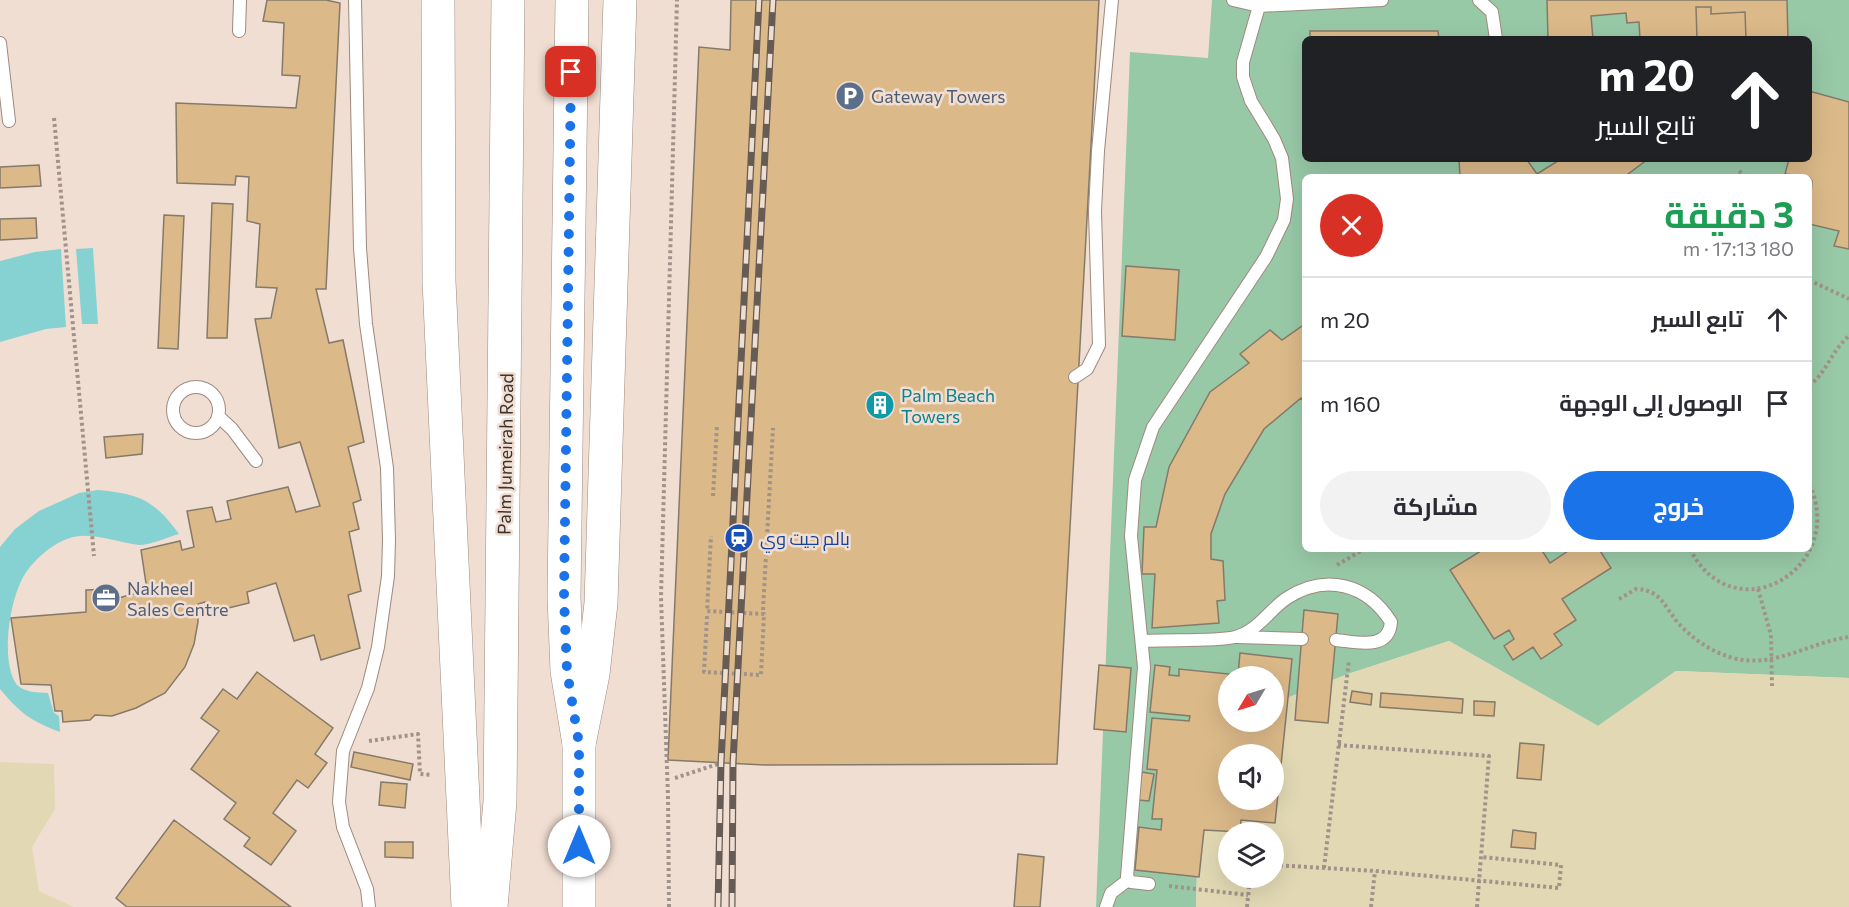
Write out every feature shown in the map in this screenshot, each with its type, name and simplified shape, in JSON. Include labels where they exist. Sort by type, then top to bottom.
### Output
[{"type":"main road","points":[[438,0],[439,281],[451,787],[468,907]]},
{"type":"main road","name":"Palm Jumeirah Road","points":[[491,907],[500,801],[508,0]]},
{"type":"main road","points":[[572,0],[564,597],[567,671],[579,744],[579,907]]},
{"type":"main road","points":[[579,744],[593,674],[601,603],[620,16]]},
{"type":"lane","points":[[239,31],[240,0]]},
{"type":"lane","points":[[355,0],[360,257],[366,324],[385,450],[389,540],[388,576],[378,647],[368,688],[346,745],[339,776],[343,827],[367,889],[369,907]]},
{"type":"lane","points":[[1075,377],[1091,364],[1099,345],[1095,211],[1098,150],[1112,0]]},
{"type":"lane","points":[[1233,0],[1259,6],[1382,0]]},
{"type":"lane","points":[[1479,0],[1492,12],[1496,36]]},
{"type":"lane","points":[[1107,907],[1111,893],[1128,880],[1144,680],[1143,640],[1131,536],[1135,480],[1153,427],[1266,257],[1284,220],[1287,199],[1282,158],[1274,139],[1251,101],[1243,77],[1243,62],[1259,6]]},
{"type":"lane","points":[[0,43],[9,121]]},
{"type":"lane","points":[[218,416],[232,429],[256,461]]},
{"type":"lane","points":[[1236,637],[1264,619],[1288,598],[1316,588],[1343,584],[1371,598],[1391,622],[1390,631],[1384,640],[1375,643],[1336,640]]},
{"type":"lane","points":[[1143,640],[1236,637],[1302,639]]},
{"type":"lane","points":[[1128,880],[1149,884]]},
{"type":"path","points":[[669,907],[661,597],[677,0]]},
{"type":"path","points":[[54,118],[94,556]]},
{"type":"path","points":[[1739,171],[1742,174]]},
{"type":"path","points":[[1812,281],[1849,299]]},
{"type":"path","points":[[1812,383],[1825,369],[1838,347],[1849,336]]},
{"type":"path","points":[[713,496],[717,425]]},
{"type":"path","points":[[763,610],[772,428]]},
{"type":"path","points":[[1692,552],[1705,570],[1718,580],[1734,587],[1758,589],[1782,583],[1796,574],[1815,548],[1821,515],[1812,491]]},
{"type":"path","points":[[707,616],[704,672],[760,675],[764,614],[707,611],[711,536]]},
{"type":"path","points":[[1619,599],[1636,589],[1647,589],[1662,598],[1677,622],[1705,646],[1739,659],[1773,659],[1817,644],[1849,637]]},
{"type":"path","points":[[1758,589],[1766,612],[1773,659],[1772,686]]},
{"type":"path","points":[[1324,868],[1352,641]]},
{"type":"path","points":[[346,745],[418,734],[420,774],[451,787]]},
{"type":"path","points":[[1338,745],[1489,756],[1477,907]]},
{"type":"path","points":[[675,778],[721,763]]},
{"type":"path","points":[[1284,866],[1375,871],[1559,888],[1561,865],[1482,857]]},
{"type":"path","points":[[1371,907],[1375,871]]},
{"type":"path","points":[[1149,884],[1248,895]]},
{"type":"path","points":[[1247,907],[1249,888]]},
{"type":"green space","points":[[1212,0],[1849,0],[1849,678],[1676,671],[1598,726],[1449,641],[1348,674],[1284,699],[1284,666],[1218,666],[1218,725],[1201,732],[1196,907],[1096,907],[1130,52],[1208,58]]},
{"type":"sand","points":[[1449,641],[1598,726],[1676,671],[1849,678],[1849,907],[1196,907],[1201,731],[1218,725],[1218,732],[1284,732],[1284,699],[1348,674]]},
{"type":"sand","points":[[0,762],[54,764],[55,809],[32,847],[39,891],[74,907],[0,907]]},
{"type":"water","points":[[93,248],[98,324],[82,324],[76,249]]},
{"type":"water","points":[[61,249],[66,327],[46,329],[0,342],[0,261],[35,252]]},
{"type":"water","points":[[98,490],[125,494],[145,501],[162,513],[179,534],[144,545],[94,536],[76,537],[61,541],[49,549],[28,569],[19,585],[11,614],[9,662],[12,675],[20,688],[48,693],[54,713],[59,716],[60,732],[27,715],[0,689],[0,547],[15,529],[39,511],[79,493]]},
{"type":"building","points":[[267,0],[326,0],[340,3],[326,289],[316,289],[329,343],[343,340],[364,442],[348,447],[361,500],[353,503],[359,529],[349,532],[361,591],[348,595],[360,648],[321,660],[314,635],[294,641],[276,583],[247,592],[249,603],[208,613],[205,602],[198,604],[194,644],[185,667],[165,693],[136,708],[112,716],[95,715],[90,720],[63,722],[62,711],[55,711],[51,685],[21,684],[11,618],[86,612],[86,590],[110,589],[115,599],[147,590],[141,550],[180,541],[182,550],[194,547],[187,511],[212,507],[216,522],[231,519],[227,501],[288,487],[296,512],[320,506],[300,442],[279,448],[255,319],[271,318],[277,288],[256,287],[260,224],[247,221],[249,177],[236,176],[235,185],[177,183],[176,103],[296,108],[300,76],[282,75],[284,23],[263,21]]},
{"type":"building","name":"Palm Beach Towers","points":[[731,0],[1099,0],[1057,764],[765,765],[668,760],[699,47],[730,50]]},
{"type":"building","points":[[1547,0],[1787,0],[1788,36],[1746,36],[1745,12],[1711,14],[1711,7],[1696,7],[1697,36],[1640,36],[1639,22],[1627,23],[1626,13],[1591,16],[1593,36],[1548,36]]},
{"type":"building","points":[[1696,7],[1711,7],[1711,14],[1745,12],[1746,36],[1697,36]]},
{"type":"building","points":[[1310,31],[1438,31],[1439,36],[1310,36]]},
{"type":"building","points":[[1812,92],[1849,102],[1849,249],[1834,246],[1839,231],[1812,225],[1812,174],[1785,174],[1788,162],[1812,162]]},
{"type":"building","points":[[1459,162],[1528,162],[1537,174],[1460,174]]},
{"type":"building","points":[[1556,162],[1644,162],[1628,174],[1537,174]]},
{"type":"building","points":[[39,165],[41,186],[0,188],[0,167]]},
{"type":"building","points":[[212,203],[233,204],[227,338],[207,338]]},
{"type":"building","points":[[164,215],[184,216],[178,349],[158,348]]},
{"type":"building","points":[[36,218],[37,238],[0,240],[0,219]]},
{"type":"building","points":[[1126,266],[1179,270],[1175,340],[1122,336]]},
{"type":"building","points":[[1302,326],[1302,399],[1264,429],[1225,494],[1211,534],[1211,559],[1223,561],[1225,600],[1217,601],[1219,623],[1152,628],[1155,574],[1142,574],[1144,527],[1156,527],[1169,467],[1210,392],[1249,363],[1240,354],[1270,330],[1282,340]]},
{"type":"building","points":[[143,434],[142,454],[106,458],[104,437]]},
{"type":"building","points":[[1479,552],[1543,552],[1550,563],[1566,552],[1601,552],[1611,568],[1562,599],[1576,620],[1554,634],[1562,645],[1541,659],[1533,647],[1513,660],[1504,646],[1514,639],[1509,630],[1494,639],[1450,570]]},
{"type":"building","points":[[1304,610],[1338,614],[1328,723],[1295,720]]},
{"type":"building","points":[[1240,653],[1292,659],[1283,744],[1218,744],[1218,810],[1276,810],[1275,822],[1241,820],[1241,822],[1218,822],[1218,831],[1204,830],[1199,877],[1135,870],[1139,827],[1161,830],[1162,819],[1152,819],[1157,770],[1147,769],[1152,718],[1189,721],[1190,716],[1150,712],[1155,665],[1170,667],[1169,675],[1179,676],[1179,669],[1218,673],[1218,732],[1284,732],[1284,666],[1239,666]]},
{"type":"building","points":[[1099,665],[1131,668],[1126,732],[1094,729]]},
{"type":"building","points":[[257,672],[333,728],[315,754],[327,763],[308,788],[297,780],[273,813],[296,831],[271,865],[244,846],[250,838],[224,819],[236,803],[191,769],[219,731],[201,718],[223,689],[237,699]]},
{"type":"building","points":[[1352,691],[1372,694],[1371,705],[1350,702]]},
{"type":"building","points":[[1381,693],[1463,699],[1462,713],[1380,707]]},
{"type":"building","points":[[1474,701],[1495,702],[1494,716],[1474,715]]},
{"type":"building","points":[[1520,743],[1544,745],[1541,780],[1517,778]]},
{"type":"building","points":[[354,752],[413,764],[410,780],[351,767]]},
{"type":"building","points":[[1142,772],[1154,774],[1149,801],[1138,800]]},
{"type":"building","points":[[381,782],[407,784],[405,808],[379,805]]},
{"type":"building","points":[[174,820],[291,907],[127,907],[116,898]]},
{"type":"building","points":[[1513,830],[1536,833],[1535,849],[1511,847]]},
{"type":"building","points":[[385,842],[413,842],[413,858],[385,857]]},
{"type":"building","points":[[1018,854],[1044,857],[1040,907],[1014,907]]},
{"type":"railway","points":[[718,907],[721,763],[759,0]]},
{"type":"railway","points":[[732,907],[733,763],[773,0]]},
{"type":"place","name":"Gateway Towers","points":[[850,96]]},
{"type":"place","name":"Palm Beach Towers","points":[[880,405]]},
{"type":"place","name":"بالم جيت وي","points":[[739,538]]},
{"type":"place","name":"Nakheel Sales Centre","points":[[106,598]]},
{"type":"route","points":[[571,72],[564,597],[567,671],[579,744],[579,846]]}]
